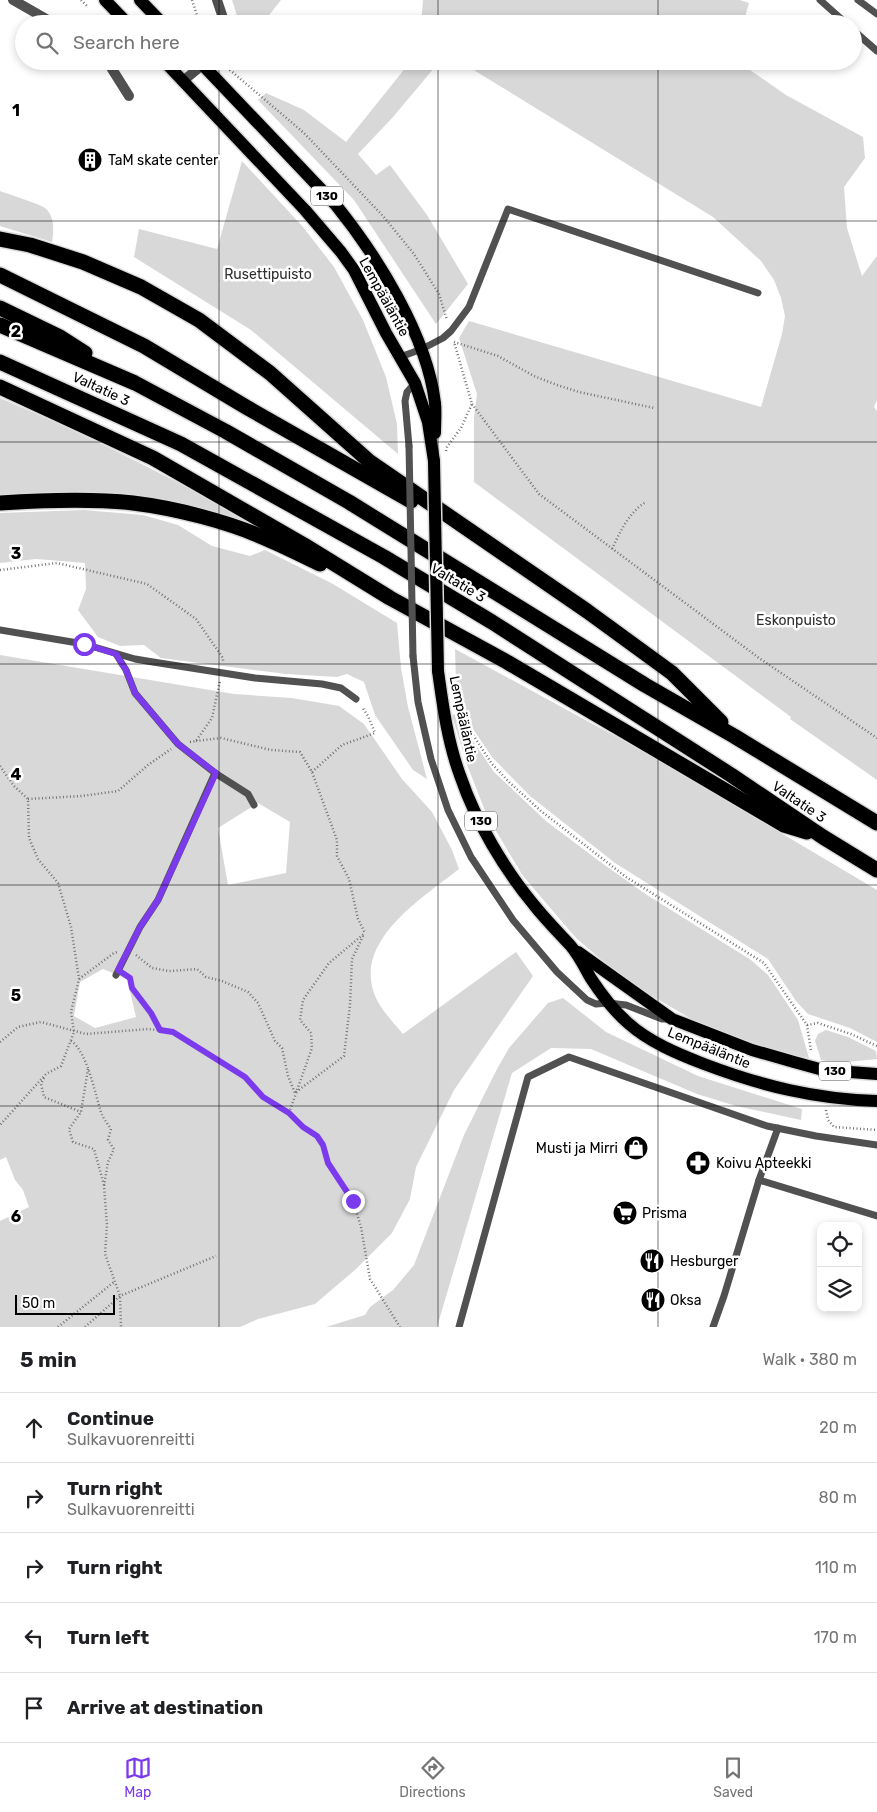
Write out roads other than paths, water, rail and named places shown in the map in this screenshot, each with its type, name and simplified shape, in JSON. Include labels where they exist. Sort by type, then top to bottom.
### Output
[{"type":"highway","points":[[0,239],[30,245],[83,262],[141,287],[199,320],[270,373],[370,462],[672,673],[734,736]]},
{"type":"highway","points":[[0,275],[144,346],[246,407],[495,549]]},
{"type":"highway","points":[[0,308],[60,337],[135,384]]},
{"type":"highway","name":"Valtatie 3","points":[[0,325],[135,384],[225,431],[348,502],[645,685],[734,736],[877,823]]},
{"type":"highway","name":"Valtatie 3","points":[[0,362],[180,444],[384,557],[492,622],[731,775],[823,838],[877,870]]},
{"type":"highway","points":[[0,387],[153,458],[304,545],[390,598],[507,662],[784,825],[823,838]]},
{"type":"highway","points":[[0,503],[83,500],[133,503],[175,511],[224,523],[267,539],[390,598]]},
{"type":"main road","points":[[105,0],[119,15]]},
{"type":"main road","points":[[140,0],[154,15]]},
{"type":"main road","name":"Lempääläntie","points":[[172,70],[305,210],[354,270],[386,333],[415,383],[428,422],[434,462]]},
{"type":"main road","name":"Lempääläntie","points":[[210,70],[335,204],[355,229],[391,286],[422,349],[435,404],[434,462],[438,671],[442,702],[460,778],[473,807],[510,872],[534,905],[572,947],[608,1003],[629,1024],[655,1042],[686,1057],[744,1079],[785,1090],[826,1097],[877,1101]]},
{"type":"main road","name":"Lempääläntie","points":[[572,947],[672,1019],[752,1050],[823,1070],[877,1074]]},
{"type":"street","points":[[13,0],[39,15]]},
{"type":"street","points":[[217,0],[221,15]]},
{"type":"street","points":[[113,70],[129,96]]},
{"type":"street","points":[[182,81],[194,70]]},
{"type":"lane","points":[[820,0],[836,15]]},
{"type":"lane","points":[[858,0],[877,14]]},
{"type":"lane","points":[[862,38],[877,51]]},
{"type":"lane","points":[[400,357],[422,349],[443,338],[451,331],[469,307],[508,209],[758,292]]},
{"type":"lane","points":[[415,383],[407,392],[405,401],[409,446],[413,656],[418,702],[431,759],[448,810],[471,857],[514,920],[557,972],[587,1000],[596,1004],[626,1005],[662,1019],[672,1019]]},
{"type":"lane","points":[[0,630],[84,644],[135,659],[255,678],[322,684],[341,688],[356,699]]},
{"type":"lane","points":[[116,654],[126,670],[135,693],[178,744],[216,773],[248,794],[254,805]]},
{"type":"lane","points":[[117,972],[140,927],[158,900],[216,773]]},
{"type":"lane","points":[[459,1327],[528,1077],[568,1057],[767,1126],[816,1136],[877,1145]]},
{"type":"lane","points":[[713,1327],[759,1180],[778,1128]]},
{"type":"lane","points":[[759,1180],[877,1216]]},
{"type":"place","name":"TaM skate center","points":[[90,160]]},
{"type":"place","name":"Musti ja Mirri","points":[[636,1148]]},
{"type":"place","name":"Koivu Apteekki","points":[[698,1163]]},
{"type":"place","name":"Prisma","points":[[625,1213]]},
{"type":"place","name":"Hesburger","points":[[652,1261]]},
{"type":"place","name":"Oksa","points":[[653,1300]]},
{"type":"park label","name":"Rusettipuisto","points":[[268,274]]},
{"type":"park label","name":"Eskonpuisto","points":[[796,620]]}]
